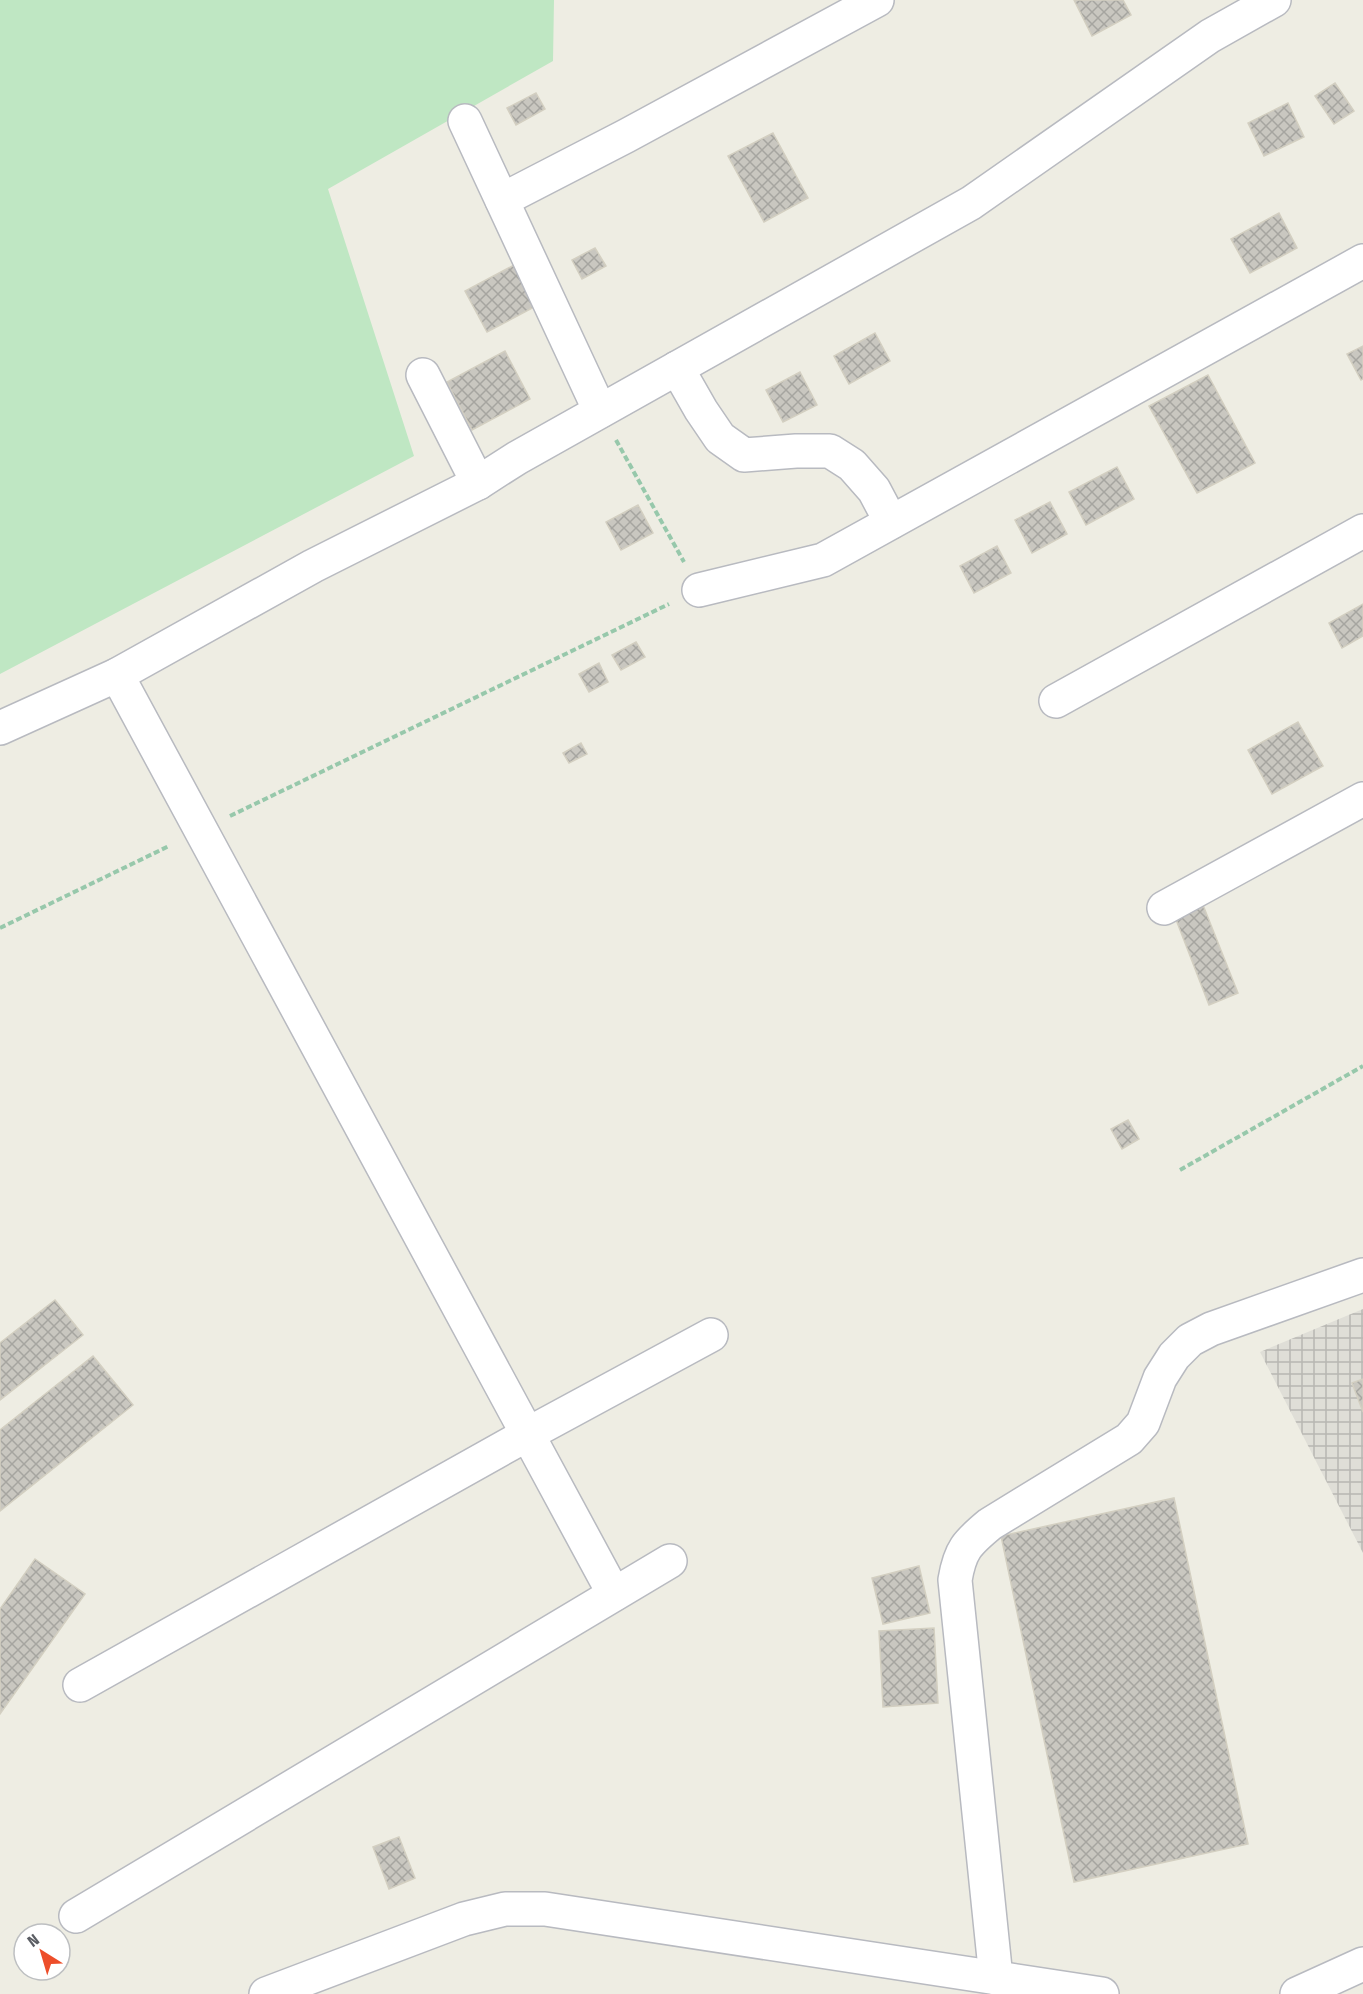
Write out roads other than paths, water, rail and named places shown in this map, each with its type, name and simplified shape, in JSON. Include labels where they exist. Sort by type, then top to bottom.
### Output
[{"type":"street","points":[[502,200],[626,136],[877,0]]},
{"type":"street","points":[[0,728],[117,675],[313,566],[478,483],[600,411],[971,203],[1210,36],[1274,0]]},
{"type":"street","points":[[465,121],[600,411]]},
{"type":"street","points":[[699,590],[823,560],[1363,261]]},
{"type":"street","points":[[678,368],[701,410],[720,438],[744,455],[830,451],[852,465],[874,490],[891,522]]},
{"type":"street","points":[[423,375],[478,483]]},
{"type":"street","points":[[1056,701],[1363,531]]},
{"type":"street","points":[[117,675],[614,1594]]},
{"type":"street","points":[[1164,908],[1363,799]]},
{"type":"street","points":[[996,1978],[955,1580],[958,1561],[969,1541],[990,1524],[1129,1439],[1143,1424],[1160,1378],[1174,1356],[1190,1341],[1211,1329],[1363,1275]]},
{"type":"street","points":[[80,1685],[528,1434],[711,1335]]},
{"type":"street","points":[[76,1916],[670,1560]]},
{"type":"street","points":[[266,1994],[464,1919],[505,1909],[545,1909],[1102,1994]]},
{"type":"street","points":[[1297,1994],[1363,1964]]}]
